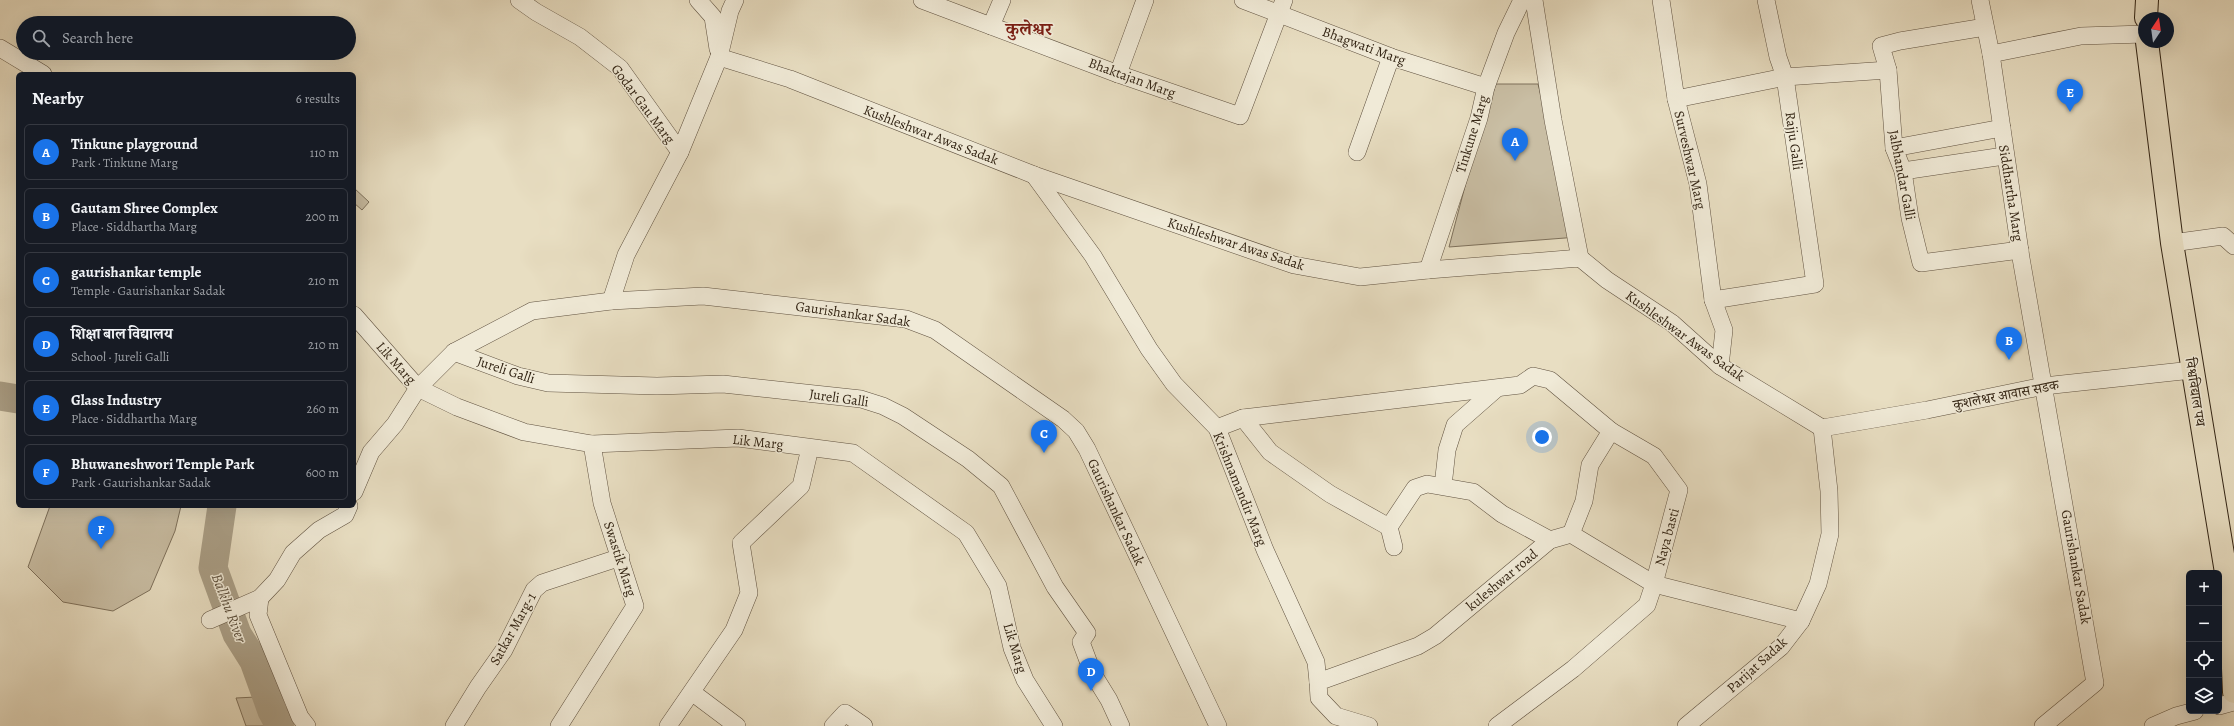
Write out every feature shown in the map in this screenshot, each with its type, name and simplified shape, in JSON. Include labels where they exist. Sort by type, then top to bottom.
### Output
[{"type":"main road","points":[[2146,12],[2147,0]]},
{"type":"main road","name":"विश्वविद्याल पथ","points":[[2148,48],[2172,243],[2230,597],[2234,692]]},
{"type":"street","name":"Godar Gau Marg","points":[[519,0],[536,12],[580,37],[620,68],[680,152]]},
{"type":"street","points":[[698,0],[713,17],[719,57]]},
{"type":"street","name":"Godar Gau Marg","points":[[680,152],[719,57],[730,12],[735,0]]},
{"type":"street","name":"Bhaktajan Marg","points":[[922,0],[1118,74],[1240,116],[1282,7]]},
{"type":"street","points":[[991,26],[1002,0]]},
{"type":"street","points":[[1118,74],[1145,0]]},
{"type":"street","name":"Bhagwati Marg","points":[[1243,0],[1282,7],[1391,57],[1486,87]]},
{"type":"street","name":"Tinkune Marg","points":[[1428,270],[1479,118],[1486,87],[1506,33],[1522,0]]},
{"type":"street","points":[[1534,0],[1553,120],[1580,258]]},
{"type":"street","name":"Surveshwar Marg","points":[[1661,0],[1676,99],[1698,184],[1713,300],[1724,330],[1720,366]]},
{"type":"street","name":"Rajju Galli","points":[[1713,300],[1815,284],[1785,77],[1778,57],[1766,0]]},
{"type":"street","name":"Siddhartha Marg","points":[[1980,0],[1991,54],[2002,128],[2004,156],[2044,386]]},
{"type":"street","name":"Jalbhandar Galli","points":[[1985,27],[1900,41],[1881,46],[1888,70],[1894,148],[1903,171],[1910,218],[1921,263],[2020,250]]},
{"type":"street","points":[[1991,54],[2081,36],[2138,34]]},
{"type":"street","points":[[0,48],[16,58]]},
{"type":"street","name":"Kushleshwar Awas Sadak","points":[[719,57],[790,79],[1034,175],[1294,265],[1360,277],[1580,258],[1607,280],[1672,323],[1720,366],[1822,428]]},
{"type":"street","points":[[1357,152],[1391,57]]},
{"type":"street","points":[[20,60],[40,72]]},
{"type":"street","points":[[1676,99],[1785,77],[1888,70]]},
{"type":"street","points":[[1894,148],[2002,128]]},
{"type":"street","points":[[610,302],[626,255],[680,152]]},
{"type":"street","points":[[1903,171],[2004,156]]},
{"type":"street","name":"Krishnamandir Marg","points":[[1034,175],[1092,256],[1149,349],[1174,384],[1217,428],[1264,550],[1316,662],[1318,682]]},
{"type":"street","points":[[2172,243],[2223,236],[2234,246]]},
{"type":"street","name":"Gaurishankar Sadak","points":[[356,487],[371,452],[395,424],[418,388],[454,352],[532,311],[610,302],[703,296],[906,319],[935,330],[1063,419],[1076,431],[1087,449],[1218,726]]},
{"type":"street","name":"Lik Marg","points":[[356,317],[418,388],[457,407],[524,432],[592,444],[738,438],[853,453],[966,533],[998,586],[1012,648],[1025,680],[1054,726]]},
{"type":"street","name":"Jureli Galli","points":[[454,352],[518,376],[548,383],[657,386],[723,384],[861,399],[903,416],[968,459],[1001,486],[1055,588],[1086,634],[1081,642],[1093,674],[1110,700],[1121,726]]},
{"type":"street","name":"कुशलेश्वर आवास सडक","points":[[1822,428],[1927,410],[2044,386],[2192,370]]},
{"type":"street","points":[[1217,428],[1243,418],[1496,389],[1520,385],[1533,376],[1550,380],[1611,431],[1590,465],[1584,500],[1572,534],[1654,584],[1801,621]]},
{"type":"street","name":"Gaurishankar Sadak","points":[[2043,726],[2095,683],[2044,386]]},
{"type":"street","points":[[1443,486],[1447,450],[1455,425],[1496,389]]},
{"type":"street","points":[[1243,418],[1270,452],[1330,494],[1389,527],[1394,547]]},
{"type":"street","name":"Parijat Sadak","points":[[1686,726],[1781,647],[1801,621],[1818,584],[1830,534],[1829,491],[1822,428]]},
{"type":"street","name":"Naya basti","points":[[1611,431],[1654,456],[1679,490],[1654,584]]},
{"type":"street","name":"Swastik Marg","points":[[559,726],[635,606],[621,557],[602,503],[592,444]]},
{"type":"street","points":[[668,726],[693,693],[711,661],[734,630],[749,593],[741,543],[801,486],[810,448]]},
{"type":"street","points":[[1389,527],[1415,488],[1428,484],[1474,492],[1502,514],[1550,540]]},
{"type":"street","points":[[210,620],[260,598],[277,580],[293,553],[319,530],[345,515],[348,508]]},
{"type":"street","name":"kuleshwar road","points":[[1318,682],[1418,646],[1435,636],[1550,540],[1572,534]]},
{"type":"street","name":"Satkar Marg-1","points":[[454,726],[478,687],[504,650],[534,590],[542,583],[621,557]]},
{"type":"street","points":[[1497,726],[1573,669],[1647,605],[1654,584]]},
{"type":"street","points":[[260,598],[258,615],[300,717],[307,726]]},
{"type":"street","points":[[1318,682],[1319,698],[1336,716],[1347,723],[1370,726]]},
{"type":"street","points":[[693,693],[737,726]]},
{"type":"street","points":[[2222,705],[2234,702]]},
{"type":"street","points":[[833,726],[845,713],[864,726]]},
{"type":"street","points":[[2153,726],[2176,716],[2186,714]]},
{"type":"shaded area","points":[[1492,84],[1538,84],[1578,237],[1449,247]]},
{"type":"shaded area","points":[[356,190],[369,202],[362,210],[356,205]]},
{"type":"shaded area","points":[[49,508],[181,508],[175,531],[150,590],[113,611],[63,602],[28,567]]},
{"type":"shaded area","points":[[256,697],[276,701],[292,726],[246,726],[236,698]]},
{"type":"waterway","name":"Balkhu River","points":[[0,396],[16,399]]},
{"type":"waterway","name":"Balkhu River","points":[[222,508],[213,568],[237,634],[254,661],[272,711],[280,726]]},
{"type":"place","name":"Glass Industry","points":[[2070,112]]},
{"type":"place","name":"Tinkune playground","points":[[1515,161]]},
{"type":"place","name":"Gautam Shree Complex","points":[[2009,360]]},
{"type":"place","name":"gaurishankar temple","points":[[1044,453]]},
{"type":"place","name":"Bhuwaneshwori Temple Park","points":[[101,549]]},
{"type":"place","name":"शिक्षा बाल विद्यालय","points":[[1091,691]]},
{"type":"district","name":"कुलेश्वर","points":[[1029,29]]}]
